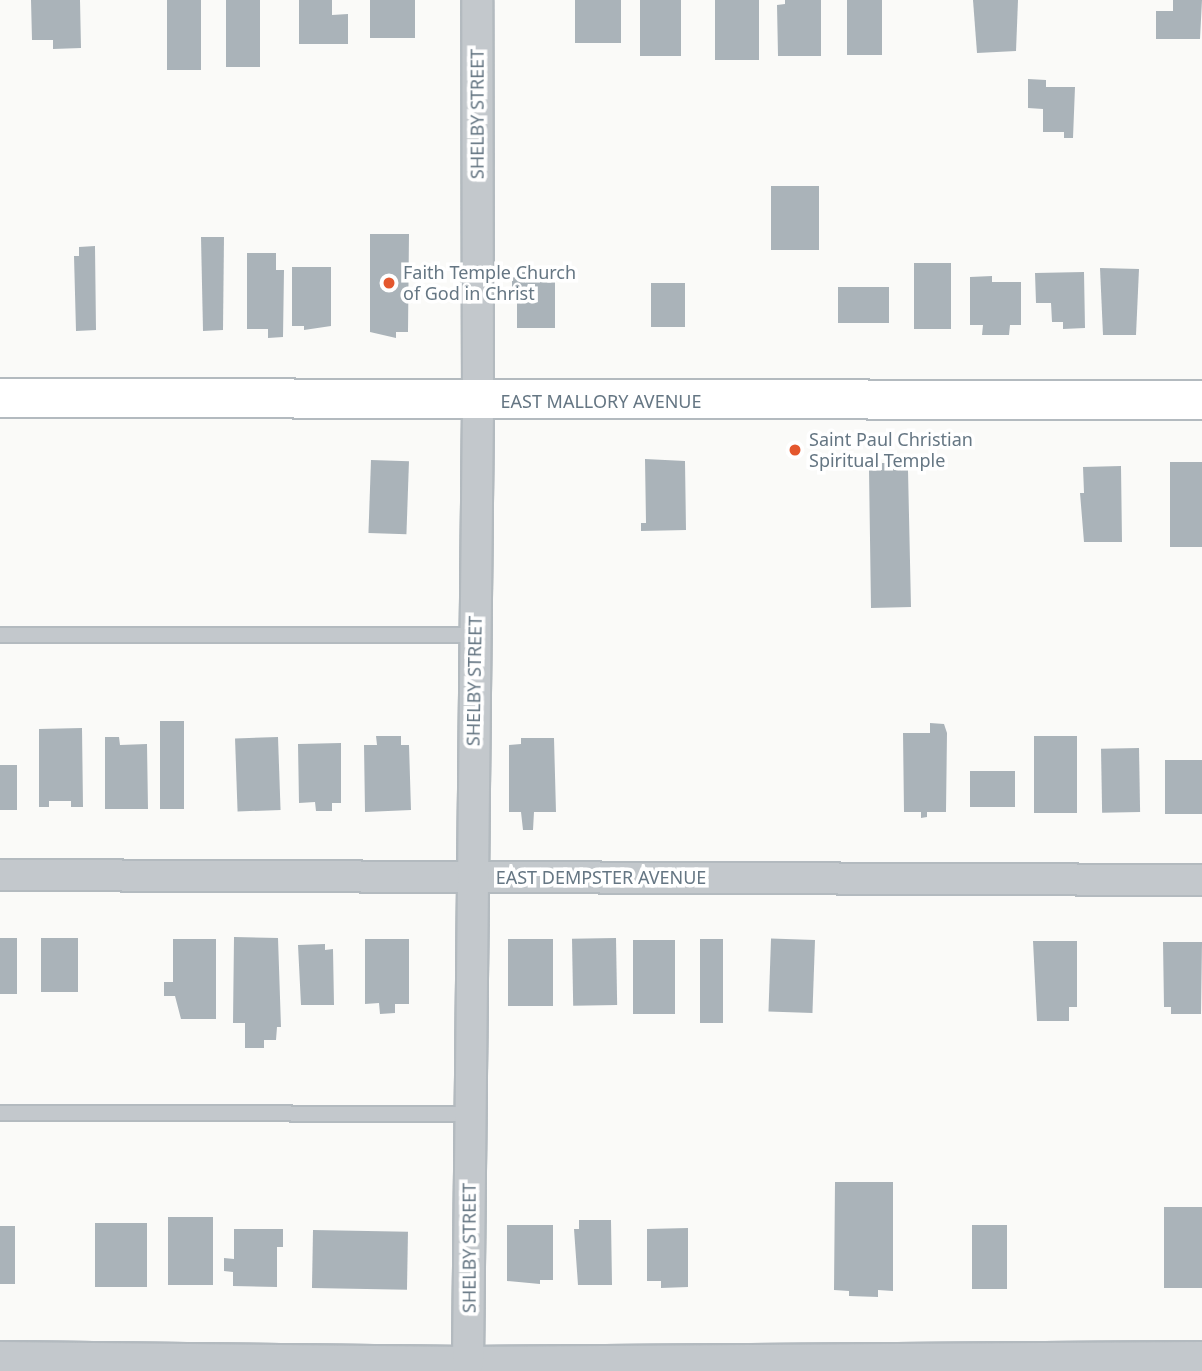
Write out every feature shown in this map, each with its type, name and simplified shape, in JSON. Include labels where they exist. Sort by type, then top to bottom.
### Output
[{"type":"main road","name":"EAST MALLORY AVENUE","points":[[0,398],[478,401],[1202,400]]},
{"type":"street","name":"SHELBY STREET","points":[[468,1362],[478,401],[477,0]]},
{"type":"street","name":"EAST DEMPSTER AVENUE","points":[[0,875],[1202,880]]},
{"type":"street","points":[[0,1357],[1008,1365],[1202,1357]]},
{"type":"lane","points":[[0,635],[474,635]]},
{"type":"lane","points":[[0,1113],[470,1114]]},
{"type":"building","points":[[31,0],[80,0],[81,48],[53,49],[53,40],[32,40]]},
{"type":"building","points":[[167,0],[201,0],[201,70],[167,70]]},
{"type":"building","points":[[226,0],[260,0],[260,67],[226,67]]},
{"type":"building","points":[[299,0],[332,0],[332,15],[348,14],[348,44],[299,44]]},
{"type":"building","points":[[370,0],[415,0],[415,38],[370,38]]},
{"type":"building","points":[[575,0],[621,0],[621,43],[575,43]]},
{"type":"building","points":[[640,0],[681,0],[681,56],[640,56]]},
{"type":"building","points":[[715,0],[759,0],[759,60],[715,60]]},
{"type":"building","points":[[785,0],[821,0],[821,56],[778,56],[777,5],[785,4]]},
{"type":"building","points":[[847,0],[882,0],[882,55],[847,55]]},
{"type":"building","points":[[973,0],[1018,0],[1016,51],[977,53]]},
{"type":"building","points":[[1173,0],[1202,0],[1200,39],[1156,39],[1156,11],[1173,11]]},
{"type":"building","points":[[1028,79],[1046,80],[1046,87],[1075,87],[1073,138],[1064,138],[1064,132],[1043,132],[1043,109],[1028,108]]},
{"type":"building","points":[[771,186],[819,186],[819,250],[771,250]]},
{"type":"building","name":"Faith Temple Church of God in Christ","points":[[370,234],[409,234],[408,332],[396,332],[396,338],[370,332]]},
{"type":"building","points":[[201,237],[224,237],[223,330],[203,331]]},
{"type":"building","points":[[95,246],[96,330],[76,331],[74,256],[79,256],[79,247]]},
{"type":"building","points":[[247,253],[276,253],[276,270],[284,270],[283,337],[268,338],[268,329],[247,329]]},
{"type":"building","points":[[914,263],[951,263],[951,329],[914,329]]},
{"type":"building","points":[[292,267],[331,267],[331,326],[304,330],[304,326],[292,326]]},
{"type":"building","points":[[1100,268],[1139,269],[1136,335],[1103,335]]},
{"type":"building","points":[[517,272],[555,272],[555,328],[517,328],[517,295],[512,295],[512,277],[517,277]]},
{"type":"building","points":[[1084,272],[1085,328],[1063,329],[1063,322],[1052,322],[1051,303],[1036,303],[1035,273]]},
{"type":"building","points":[[992,276],[992,282],[1021,282],[1021,325],[1010,325],[1009,335],[982,335],[983,325],[970,325],[970,277]]},
{"type":"building","points":[[651,283],[685,283],[685,327],[651,327]]},
{"type":"building","points":[[838,287],[889,287],[889,323],[838,323]]},
{"type":"building","points":[[645,459],[685,461],[686,530],[641,531],[641,523],[646,523]]},
{"type":"building","points":[[371,460],[409,461],[406,534],[368,533]]},
{"type":"building","points":[[1170,462],[1202,462],[1202,547],[1170,547]]},
{"type":"building","points":[[882,463],[894,463],[894,470],[908,470],[911,607],[871,608],[869,470],[882,470]]},
{"type":"building","points":[[1121,466],[1122,542],[1084,542],[1080,493],[1084,493],[1083,467]]},
{"type":"building","points":[[160,721],[184,721],[184,809],[160,809]]},
{"type":"building","points":[[930,723],[944,724],[947,733],[946,812],[927,812],[927,817],[921,818],[921,812],[904,812],[903,733],[930,733]]},
{"type":"building","points":[[82,728],[83,807],[71,807],[71,801],[49,801],[49,807],[39,807],[39,729]]},
{"type":"building","points":[[376,736],[401,736],[401,745],[409,745],[411,810],[365,812],[364,745],[377,745]]},
{"type":"building","points":[[1034,736],[1077,736],[1077,813],[1034,813]]},
{"type":"building","points":[[105,737],[119,737],[120,745],[147,744],[148,809],[105,809]]},
{"type":"building","points":[[278,737],[281,810],[238,811],[235,739]]},
{"type":"building","points":[[521,738],[554,738],[556,812],[534,812],[533,830],[523,830],[521,812],[509,812],[509,745],[521,744]]},
{"type":"building","points":[[341,743],[341,803],[332,803],[332,811],[316,811],[315,802],[299,803],[298,744]]},
{"type":"building","points":[[1139,748],[1140,812],[1102,813],[1101,749]]},
{"type":"building","points":[[1165,760],[1202,760],[1202,814],[1165,814]]},
{"type":"building","points":[[0,765],[17,765],[17,810],[0,810]]},
{"type":"building","points":[[970,771],[1015,771],[1015,807],[970,807]]},
{"type":"building","points":[[234,937],[278,938],[281,1027],[277,1027],[276,1040],[264,1040],[264,1048],[245,1048],[245,1023],[233,1023]]},
{"type":"building","points":[[0,938],[17,938],[17,994],[0,994]]},
{"type":"building","points":[[41,938],[78,938],[78,992],[41,992]]},
{"type":"building","points":[[616,938],[617,1005],[573,1006],[572,939]]},
{"type":"building","points":[[771,938],[815,940],[812,1013],[768,1011]]},
{"type":"building","points":[[173,939],[216,939],[216,1019],[181,1019],[175,996],[164,996],[164,982],[173,982]]},
{"type":"building","points":[[365,939],[409,939],[409,1004],[395,1004],[395,1013],[380,1014],[379,1003],[365,1004]]},
{"type":"building","points":[[508,939],[553,939],[553,1006],[508,1006]]},
{"type":"building","points":[[700,939],[723,939],[723,1023],[700,1023]]},
{"type":"building","points":[[633,940],[675,940],[675,1014],[633,1014]]},
{"type":"building","points":[[1033,941],[1077,941],[1077,1007],[1069,1007],[1069,1021],[1037,1021]]},
{"type":"building","points":[[1163,942],[1202,942],[1201,1014],[1171,1014],[1171,1007],[1164,1007]]},
{"type":"building","points":[[325,944],[325,950],[333,949],[334,1005],[301,1005],[298,945]]},
{"type":"building","points":[[835,1182],[893,1182],[893,1291],[878,1290],[878,1297],[849,1296],[849,1291],[834,1290]]},
{"type":"building","points":[[1164,1207],[1202,1207],[1202,1288],[1164,1288]]},
{"type":"building","points":[[168,1217],[213,1217],[213,1285],[168,1285]]},
{"type":"building","points":[[579,1220],[611,1220],[612,1285],[578,1285],[574,1229],[579,1229]]},
{"type":"building","points":[[95,1223],[147,1223],[147,1287],[95,1287]]},
{"type":"building","points":[[507,1225],[553,1225],[553,1280],[540,1280],[540,1284],[507,1281]]},
{"type":"building","points":[[972,1225],[1007,1225],[1007,1289],[972,1289]]},
{"type":"building","points":[[0,1226],[15,1226],[15,1284],[0,1284]]},
{"type":"building","points":[[688,1228],[688,1287],[661,1288],[661,1281],[647,1281],[647,1229]]},
{"type":"building","points":[[234,1229],[283,1229],[283,1247],[277,1247],[277,1287],[233,1286],[233,1272],[224,1271],[224,1258],[234,1259]]},
{"type":"building","points":[[313,1230],[408,1232],[407,1290],[312,1288]]},
{"type":"place","name":"Faith Temple Church of God in Christ","points":[[389,283]]},
{"type":"place","name":"Saint Paul Christian Spiritual Temple","points":[[795,450]]}]
